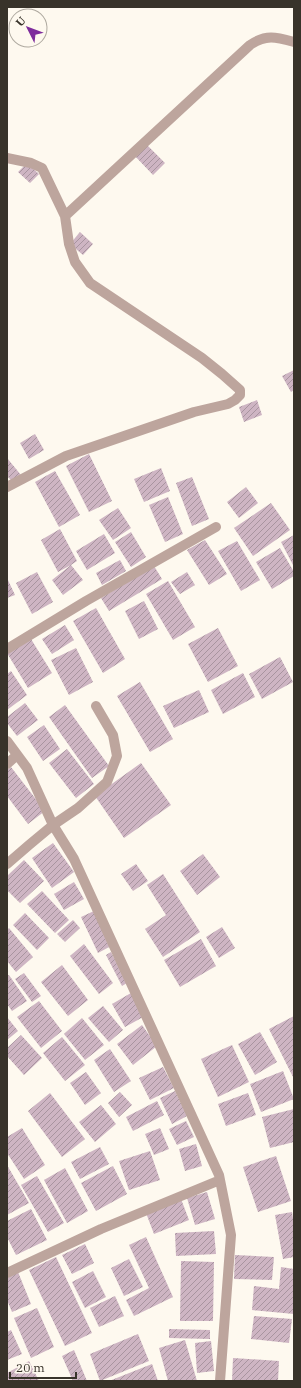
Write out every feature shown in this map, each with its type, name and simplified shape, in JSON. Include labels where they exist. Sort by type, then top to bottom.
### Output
[{"type":"street","points":[[65,216],[250,45],[260,38],[268,37],[294,42]]},
{"type":"street","points":[[7,158],[31,162],[42,168],[65,216],[69,244],[75,262],[90,283],[202,358],[235,384],[240,390],[240,395],[228,404],[194,412],[66,456],[7,487]]},
{"type":"street","points":[[7,649],[216,527]]},
{"type":"street","points":[[7,864],[29,844],[78,808],[107,782],[117,756],[113,735],[96,706]]},
{"type":"street","points":[[7,741],[27,768],[54,825],[74,859],[219,1175],[231,1235],[220,1381]]},
{"type":"street","points":[[7,764],[17,755]]},
{"type":"street","points":[[7,1273],[101,1229],[220,1180]]},
{"type":"building","points":[[146,144],[165,163],[153,175],[134,155]]},
{"type":"building","points":[[27,163],[39,174],[30,183],[18,172]]},
{"type":"building","points":[[80,232],[93,244],[83,255],[70,244]]},
{"type":"building","points":[[294,370],[294,390],[291,392],[282,376]]},
{"type":"building","points":[[257,400],[262,415],[244,422],[239,407]]},
{"type":"building","points":[[35,434],[44,450],[29,459],[20,443]]},
{"type":"building","points":[[89,454],[112,501],[89,512],[66,466]]},
{"type":"building","points":[[7,458],[21,475],[13,482],[7,476]]},
{"type":"building","points":[[161,468],[170,491],[144,502],[134,479]]},
{"type":"building","points":[[55,471],[80,515],[59,527],[35,482]]},
{"type":"building","points":[[192,477],[209,519],[192,526],[176,483]]},
{"type":"building","points":[[246,487],[258,503],[239,518],[227,502]]},
{"type":"building","points":[[168,497],[183,534],[165,542],[149,505]]},
{"type":"building","points":[[271,503],[290,530],[253,556],[234,528]]},
{"type":"building","points":[[118,508],[131,528],[113,540],[99,520]]},
{"type":"building","points":[[60,529],[77,561],[58,572],[41,540]]},
{"type":"building","points":[[131,532],[146,557],[131,567],[115,542]]},
{"type":"building","points":[[104,534],[115,553],[87,570],[76,551]]},
{"type":"building","points":[[294,535],[294,567],[281,542]]},
{"type":"building","points":[[205,540],[227,574],[209,585],[187,550]]},
{"type":"building","points":[[237,541],[260,580],[241,591],[218,551]]},
{"type":"building","points":[[280,548],[294,572],[294,576],[272,589],[256,562]]},
{"type":"building","points":[[120,560],[126,571],[102,585],[96,573]]},
{"type":"building","points":[[71,565],[83,580],[63,595],[52,580]]},
{"type":"building","points":[[154,566],[162,579],[109,611],[101,598]]},
{"type":"building","points":[[37,572],[53,602],[32,614],[16,583]]},
{"type":"building","points":[[187,572],[195,585],[180,594],[171,582]]},
{"type":"building","points":[[7,578],[15,595],[7,598]]},
{"type":"building","points":[[168,581],[195,627],[173,640],[146,594]]},
{"type":"building","points":[[144,601],[158,629],[139,639],[125,611]]},
{"type":"building","points":[[96,608],[125,659],[103,673],[73,621]]},
{"type":"building","points":[[65,625],[74,640],[52,654],[42,639]]},
{"type":"building","points":[[218,628],[238,666],[208,682],[188,644]]},
{"type":"building","points":[[31,639],[52,673],[28,688],[7,653]]},
{"type":"building","points":[[76,648],[93,682],[69,695],[51,660]]},
{"type":"building","points":[[280,657],[293,682],[262,699],[249,674]]},
{"type":"building","points":[[11,671],[27,695],[7,710],[7,674]]},
{"type":"building","points":[[243,673],[255,697],[223,714],[211,690]]},
{"type":"building","points":[[140,682],[173,739],[150,752],[117,696]]},
{"type":"building","points":[[199,690],[209,712],[174,728],[163,706]]},
{"type":"building","points":[[25,703],[38,720],[17,736],[7,723],[7,717]]},
{"type":"building","points":[[65,705],[109,766],[92,778],[49,717]]},
{"type":"building","points":[[44,725],[60,749],[43,761],[27,737]]},
{"type":"building","points":[[67,749],[94,784],[76,798],[49,763]]},
{"type":"building","points":[[141,763],[171,805],[124,838],[95,796]]},
{"type":"building","points":[[11,767],[45,811],[28,824],[7,796],[7,770]]},
{"type":"building","points":[[53,843],[74,872],[52,888],[32,858]]},
{"type":"building","points":[[203,854],[220,877],[197,895],[180,871]]},
{"type":"building","points":[[24,860],[44,881],[20,903],[7,890],[7,876]]},
{"type":"building","points":[[136,864],[148,881],[133,891],[121,874]]},
{"type":"building","points":[[163,874],[200,932],[163,957],[145,929],[166,915],[147,885]]},
{"type":"building","points":[[74,882],[84,899],[64,910],[54,894]]},
{"type":"building","points":[[42,891],[69,920],[55,933],[27,904]]},
{"type":"building","points":[[94,911],[111,946],[98,953],[81,917]]},
{"type":"building","points":[[25,913],[49,938],[37,950],[13,925]]},
{"type":"building","points":[[73,920],[80,928],[65,942],[57,934]]},
{"type":"building","points":[[222,927],[235,948],[219,958],[206,937]]},
{"type":"building","points":[[9,928],[33,957],[16,972],[7,961],[7,930]]},
{"type":"building","points":[[201,939],[216,966],[180,987],[164,960]]},
{"type":"building","points":[[84,944],[113,983],[99,994],[70,956]]},
{"type":"building","points":[[111,952],[127,983],[122,986],[106,955]]},
{"type":"building","points":[[62,965],[88,1000],[68,1016],[41,982]]},
{"type":"building","points":[[24,973],[41,996],[32,1002],[15,979]]},
{"type":"building","points":[[9,975],[27,1001],[12,1011],[7,1004],[7,976]]},
{"type":"building","points":[[131,993],[145,1016],[125,1027],[112,1004]]},
{"type":"building","points":[[39,1001],[62,1031],[41,1048],[17,1017]]},
{"type":"building","points":[[103,1006],[123,1030],[109,1042],[88,1018]]},
{"type":"building","points":[[294,1016],[294,1079],[269,1029]]},
{"type":"building","points":[[7,1017],[18,1031],[7,1040]]},
{"type":"building","points":[[82,1018],[104,1045],[85,1060],[64,1034]]},
{"type":"building","points":[[142,1025],[157,1046],[133,1065],[117,1044]]},
{"type":"building","points":[[260,1032],[277,1062],[255,1075],[238,1044]]},
{"type":"building","points":[[21,1035],[42,1058],[24,1075],[7,1056],[7,1048]]},
{"type":"building","points":[[62,1037],[85,1065],[65,1081],[43,1053]]},
{"type":"building","points":[[232,1045],[249,1082],[218,1097],[201,1059]]},
{"type":"building","points":[[110,1049],[131,1081],[114,1092],[94,1060]]},
{"type":"building","points":[[163,1067],[174,1088],[150,1100],[139,1078]]},
{"type":"building","points":[[283,1071],[294,1099],[261,1112],[250,1084]]},
{"type":"building","points":[[86,1072],[101,1093],[85,1105],[70,1083]]},
{"type":"building","points":[[175,1091],[187,1116],[172,1124],[160,1098]]},
{"type":"building","points":[[120,1092],[132,1105],[119,1117],[108,1103]]},
{"type":"building","points":[[50,1093],[85,1139],[62,1157],[28,1111]]},
{"type":"building","points":[[248,1093],[256,1115],[226,1126],[218,1104]]},
{"type":"building","points":[[157,1101],[164,1115],[133,1131],[126,1117]]},
{"type":"building","points":[[101,1105],[116,1124],[95,1142],[79,1122]]},
{"type":"building","points":[[294,1109],[294,1142],[270,1148],[262,1117]]},
{"type":"building","points":[[186,1121],[194,1137],[177,1145],[169,1129]]},
{"type":"building","points":[[22,1128],[45,1165],[24,1179],[7,1153],[7,1137]]},
{"type":"building","points":[[160,1128],[169,1149],[154,1155],[145,1134]]},
{"type":"building","points":[[196,1144],[202,1166],[185,1171],[179,1149]]},
{"type":"building","points":[[100,1147],[109,1164],[80,1179],[71,1162]]},
{"type":"building","points":[[150,1151],[160,1180],[129,1190],[119,1161]]},
{"type":"building","points":[[276,1156],[291,1201],[258,1212],[243,1167]]},
{"type":"building","points":[[7,1165],[29,1203],[7,1215]]},
{"type":"building","points":[[113,1166],[127,1194],[96,1211],[81,1183]]},
{"type":"building","points":[[65,1168],[88,1211],[67,1223],[44,1180]]},
{"type":"building","points":[[37,1176],[64,1223],[48,1232],[21,1185]]},
{"type":"building","points":[[207,1192],[215,1219],[195,1225],[187,1198]]},
{"type":"building","points":[[181,1199],[189,1220],[154,1234],[146,1213]]},
{"type":"building","points":[[31,1209],[47,1240],[16,1255],[7,1237],[7,1221]]},
{"type":"building","points":[[292,1212],[294,1225],[294,1257],[283,1259],[275,1215]]},
{"type":"building","points":[[214,1231],[216,1254],[176,1256],[175,1233]]},
{"type":"building","points":[[146,1237],[173,1297],[134,1316],[126,1300],[149,1288],[129,1245]]},
{"type":"building","points":[[85,1244],[94,1263],[72,1274],[62,1255]]},
{"type":"building","points":[[235,1255],[274,1257],[272,1280],[234,1279]]},
{"type":"building","points":[[56,1257],[92,1333],[65,1346],[29,1270]]},
{"type":"building","points":[[129,1259],[143,1287],[124,1296],[111,1268]]},
{"type":"building","points":[[181,1261],[214,1262],[213,1321],[180,1321]]},
{"type":"building","points":[[281,1267],[294,1269],[294,1314],[252,1310],[254,1286],[279,1289]]},
{"type":"building","points":[[93,1271],[106,1297],[85,1308],[72,1282]]},
{"type":"building","points":[[18,1272],[31,1304],[12,1312],[7,1300],[7,1276]]},
{"type":"building","points":[[115,1296],[124,1316],[99,1327],[90,1308]]},
{"type":"building","points":[[37,1308],[54,1347],[31,1358],[14,1318]]},
{"type":"building","points":[[254,1316],[292,1319],[289,1343],[251,1339]]},
{"type":"building","points":[[169,1329],[210,1330],[210,1339],[169,1338]]},
{"type":"building","points":[[11,1330],[22,1354],[7,1360],[7,1332]]},
{"type":"building","points":[[138,1334],[149,1361],[100,1381],[90,1354]]},
{"type":"building","points":[[185,1340],[197,1381],[168,1381],[159,1348]]},
{"type":"building","points":[[211,1341],[214,1371],[197,1373],[195,1343]]},
{"type":"building","points":[[74,1350],[87,1381],[73,1381],[62,1356]]},
{"type":"building","points":[[233,1358],[279,1361],[278,1381],[232,1381]]},
{"type":"building","points":[[29,1361],[39,1381],[9,1381],[7,1373]]},
{"type":"building","points":[[152,1364],[158,1381],[109,1381]]}]
